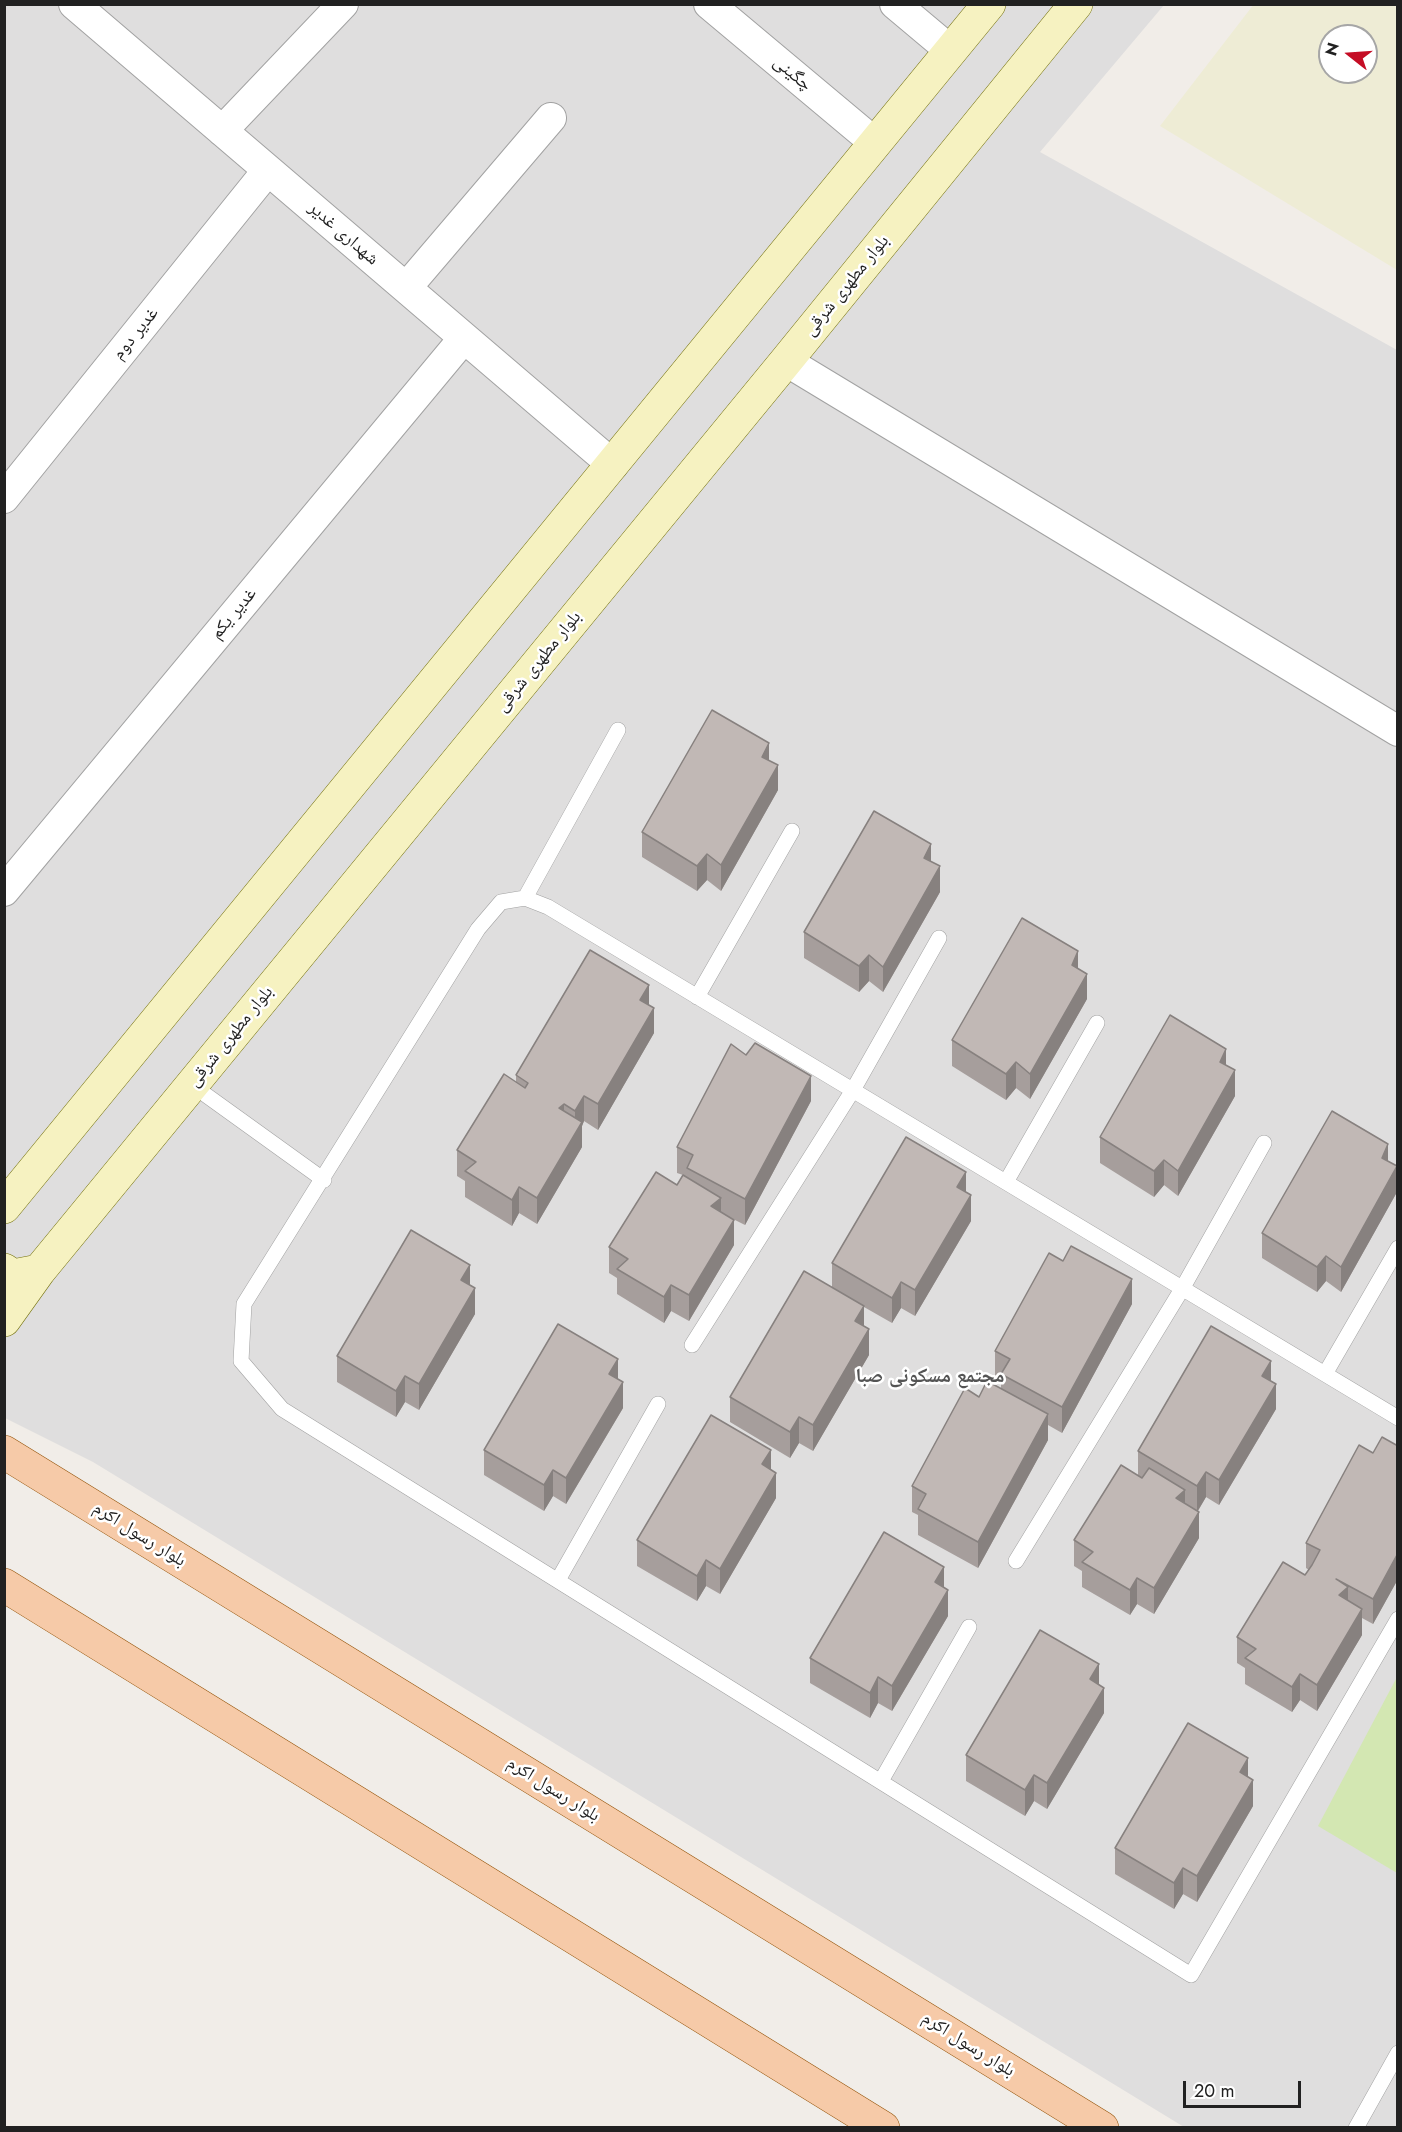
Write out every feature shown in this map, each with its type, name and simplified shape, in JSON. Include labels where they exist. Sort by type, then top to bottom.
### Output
[{"type":"main road","points":[[4,1207],[989,4]]},
{"type":"main road","name":"بلوار مطهری شرقی","points":[[4,1320],[39,1271],[1076,4]]},
{"type":"main road","points":[[4,1270],[14,1276],[39,1271]]},
{"type":"main road","name":"بلوار رسول اکرم","points":[[4,1452],[1102,2127]]},
{"type":"main road","points":[[4,1585],[883,2127]]},
{"type":"street","name":"شهداری غدیر","points":[[74,4],[613,465]]},
{"type":"street","points":[[222,131],[344,4]]},
{"type":"street","name":"چگینی","points":[[709,4],[874,143]]},
{"type":"street","points":[[895,4],[951,51]]},
{"type":"street","points":[[406,288],[551,118]]},
{"type":"street","name":"غدیر دوم","points":[[4,498],[268,170]]},
{"type":"street","name":"غدیر یکم","points":[[4,891],[464,338]]},
{"type":"street","points":[[786,361],[1398,731]]},
{"type":"lane","points":[[525,898],[618,730]]},
{"type":"lane","points":[[697,997],[792,831]]},
{"type":"lane","points":[[1398,1418],[548,907],[525,898],[501,902],[478,929],[324,1180],[244,1304],[241,1361],[282,1409],[1191,1975],[1398,1619]]},
{"type":"lane","points":[[692,1345],[853,1090],[939,938]]},
{"type":"lane","points":[[1006,1182],[1097,1023]]},
{"type":"lane","points":[[192,1085],[324,1180]]},
{"type":"lane","points":[[1017,1561],[1182,1289],[1264,1143]]},
{"type":"lane","points":[[1325,1374],[1398,1248]]},
{"type":"lane","points":[[558,1580],[658,1404]]},
{"type":"lane","points":[[881,1781],[969,1627]]},
{"type":"lane","points":[[1356,2127],[1398,2053]]},
{"type":"shaded area","points":[[1254,4],[1397,5],[1397,270],[1160,126]]},
{"type":"shaded area","points":[[4,5],[1164,5],[1040,152],[1397,350],[1397,2127],[1184,2127],[93,1462],[5,1418]]},
{"type":"green space","points":[[1397,1677],[1398,1873],[1318,1826]]},
{"type":"building","points":[[712,710],[769,743],[762,757],[778,765],[721,865],[707,854],[697,866],[642,832]]},
{"type":"building","points":[[874,811],[931,844],[924,858],[940,866],[883,967],[869,955],[859,966],[804,932]]},
{"type":"building","points":[[1022,918],[1078,951],[1072,965],[1087,974],[1030,1074],[1016,1062],[1006,1074],[952,1040]]},
{"type":"building","points":[[590,950],[649,985],[640,1000],[654,1008],[598,1104],[584,1096],[575,1111],[564,1104],[559,1108],[582,1122],[537,1198],[519,1187],[512,1200],[465,1171],[476,1162],[457,1150],[504,1074],[525,1088],[528,1083],[516,1075]]},
{"type":"building","points":[[1170,1015],[1226,1049],[1220,1062],[1235,1070],[1178,1171],[1164,1160],[1154,1171],[1100,1137]]},
{"type":"building","points":[[755,1043],[811,1076],[745,1199],[687,1168],[693,1155],[677,1147],[731,1044],[746,1055]]},
{"type":"building","points":[[1332,1111],[1388,1144],[1382,1158],[1397,1166],[1341,1267],[1326,1256],[1317,1267],[1262,1233]]},
{"type":"building","points":[[906,1137],[966,1172],[957,1187],[971,1195],[915,1290],[901,1282],[892,1298],[832,1263]]},
{"type":"building","points":[[656,1172],[677,1185],[683,1175],[721,1198],[711,1206],[734,1220],[689,1295],[671,1285],[664,1297],[617,1269],[628,1259],[609,1247]]},
{"type":"building","points":[[411,1230],[470,1265],[461,1280],[475,1288],[419,1384],[405,1376],[396,1391],[337,1356]]},
{"type":"building","points":[[1071,1246],[1132,1279],[1062,1407],[1001,1374],[1010,1359],[995,1351],[1049,1253],[1063,1261]]},
{"type":"building","points":[[804,1271],[864,1306],[855,1321],[869,1329],[813,1425],[799,1417],[790,1432],[730,1397]]},
{"type":"building","points":[[558,1324],[618,1359],[609,1374],[623,1382],[566,1478],[553,1470],[544,1485],[484,1450]]},
{"type":"building","points":[[1211,1326],[1271,1361],[1262,1376],[1276,1384],[1219,1480],[1206,1472],[1197,1486],[1138,1451]]},
{"type":"building","points":[[987,1381],[1048,1414],[978,1542],[918,1509],[926,1494],[912,1486],[965,1388],[979,1397]]},
{"type":"building","points":[[711,1415],[771,1450],[762,1464],[776,1473],[720,1569],[706,1560],[697,1576],[637,1540]]},
{"type":"building","points":[[1382,1437],[1398,1446],[1398,1553],[1373,1599],[1336,1579],[1348,1587],[1339,1595],[1362,1609],[1317,1685],[1300,1674],[1292,1687],[1245,1658],[1256,1649],[1237,1637],[1283,1562],[1305,1575],[1320,1550],[1306,1543],[1359,1445],[1373,1453]]},
{"type":"building","points":[[1121,1465],[1142,1478],[1149,1468],[1185,1490],[1176,1498],[1199,1512],[1154,1588],[1137,1578],[1130,1590],[1082,1562],[1093,1552],[1074,1540]]},
{"type":"building","points":[[884,1532],[944,1567],[935,1582],[948,1590],[892,1686],[878,1677],[870,1693],[810,1658]]},
{"type":"building","points":[[1040,1630],[1099,1664],[1090,1679],[1104,1688],[1047,1783],[1034,1775],[1025,1790],[966,1755]]},
{"type":"building","points":[[1188,1723],[1248,1758],[1240,1772],[1253,1780],[1197,1876],[1183,1868],[1174,1883],[1115,1848]]},
{"type":"district","name":"مجتمع مسکونی صبا","points":[[930,1377]]}]
